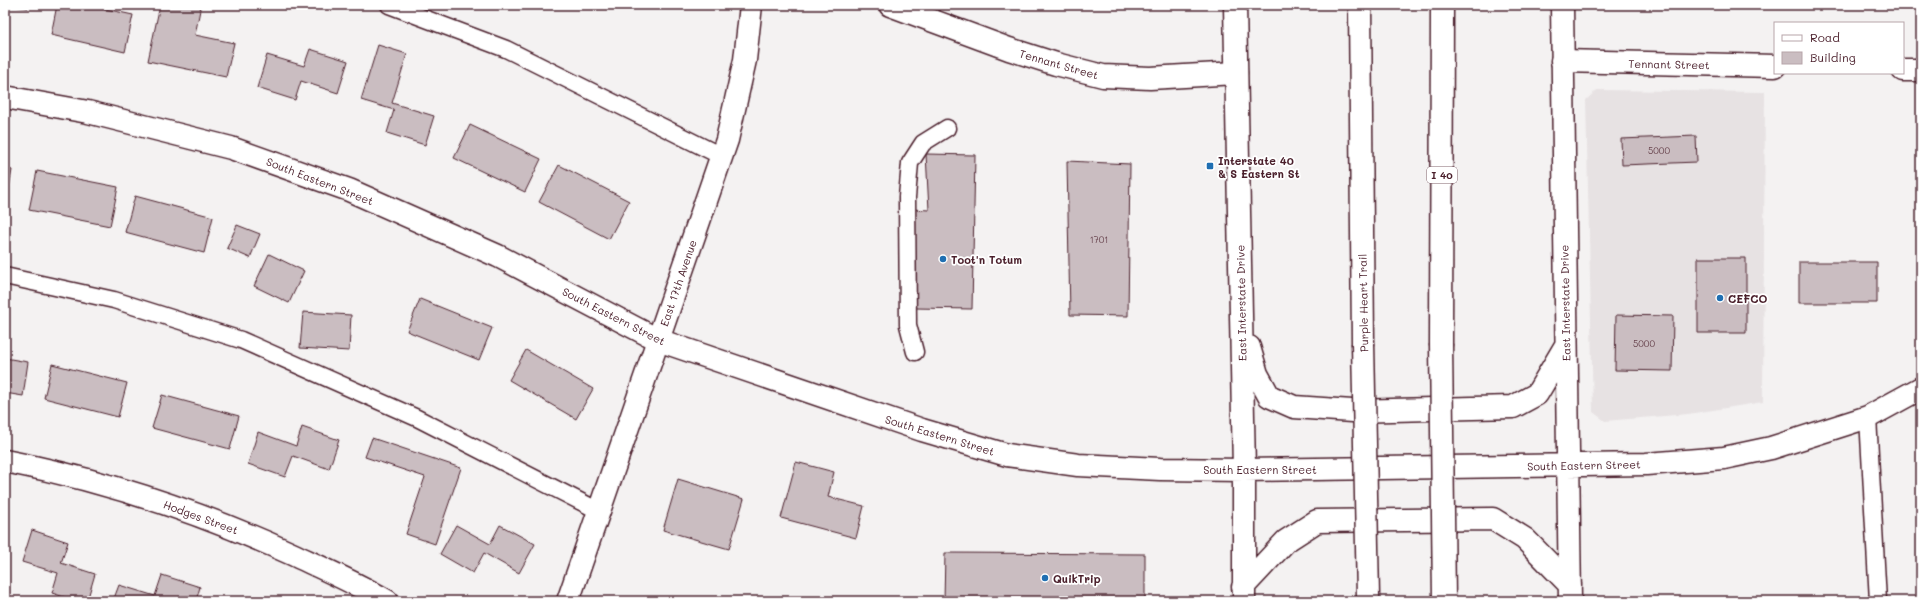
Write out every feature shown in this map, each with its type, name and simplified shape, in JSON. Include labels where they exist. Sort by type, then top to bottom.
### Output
[{"type":"main road","name":"East 17th Avenue","points":[[568,601],[727,140],[745,60],[751,5]]},
{"type":"main road","name":"Tennant Street","points":[[890,5],[1009,49],[1056,64],[1103,76],[1150,78],[1236,73]]},
{"type":"main road","name":"East Interstate Drive","points":[[1235,5],[1244,470],[1243,594]]},
{"type":"main road","name":"Purple Heart Trail","points":[[1360,5],[1368,599]]},
{"type":"main road","name":"I 40","points":[[1442,5],[1441,344],[1444,600]]},
{"type":"main road","name":"East Interstate Drive","points":[[1562,5],[1570,593]]},
{"type":"main road","name":"Tennant Street","points":[[1562,61],[1774,66]]},
{"type":"main road","points":[[1904,70],[1921,70]]},
{"type":"main road","name":"South Eastern Street","points":[[5,97],[88,112],[231,148],[349,190],[498,256],[658,340],[922,430],[1007,455],[1078,465],[1160,469],[1244,470],[1646,464],[1724,458],[1771,448],[1868,417],[1919,393]]},
{"type":"main road","points":[[1241,319],[1257,374],[1269,396],[1294,407],[1352,412],[1513,407],[1537,394],[1566,345]]},
{"type":"main road","name":"Hodges Street","points":[[5,461],[43,468],[146,496],[239,530],[360,585],[387,601]]},
{"type":"main road","points":[[1243,594],[1286,541],[1317,521],[1486,519],[1494,519],[1525,539],[1570,593]]},
{"type":"lane","points":[[389,5],[506,49],[721,156]]},
{"type":"lane","points":[[915,352],[908,325],[906,198],[910,163],[923,143],[947,128]]},
{"type":"lane","points":[[5,276],[114,300],[241,340],[416,418],[599,511]]},
{"type":"lane","points":[[1868,417],[1878,601]]},
{"type":"shaded area","points":[[1597,90],[1765,92],[1763,402],[1688,414],[1605,421],[1593,412],[1586,100]]},
{"type":"building","points":[[5,5],[28,5],[28,8]]},
{"type":"building","points":[[57,5],[87,5],[133,15],[125,52],[51,35]]},
{"type":"building","points":[[160,5],[201,5],[195,35],[234,43],[226,77],[148,61]]},
{"type":"building","points":[[378,45],[407,54],[392,103],[434,116],[425,145],[387,133],[394,110],[361,100]]},
{"type":"building","points":[[310,49],[348,61],[338,93],[301,81],[295,100],[257,88],[267,55],[304,66]]},
{"type":"building","points":[[470,125],[541,159],[525,192],[454,158]]},
{"type":"building","points":[[1696,136],[1697,162],[1622,165],[1621,139]]},
{"type":"building","name":"Toot'n Totum","points":[[926,154],[975,155],[972,309],[915,308],[912,209],[929,210]]},
{"type":"building","points":[[1067,161],[1130,164],[1128,316],[1070,315]]},
{"type":"building","points":[[559,165],[629,201],[609,239],[539,202]]},
{"type":"building","points":[[5,168],[12,170],[5,212]]},
{"type":"building","points":[[37,171],[118,187],[110,226],[29,210]]},
{"type":"building","points":[[135,196],[213,217],[204,253],[125,232]]},
{"type":"building","points":[[237,225],[260,234],[250,258],[227,248]]},
{"type":"building","points":[[269,254],[304,271],[289,303],[254,286]]},
{"type":"building","points":[[1698,258],[1746,258],[1746,333],[1698,333]]},
{"type":"building","points":[[1799,262],[1877,262],[1877,303],[1799,303]]},
{"type":"building","points":[[420,299],[492,328],[479,360],[407,331]]},
{"type":"building","points":[[303,312],[351,315],[349,351],[300,348]]},
{"type":"building","points":[[1616,315],[1673,316],[1672,371],[1615,370]]},
{"type":"building","points":[[526,350],[593,389],[576,419],[509,380]]},
{"type":"building","points":[[5,358],[28,362],[23,396],[5,393]]},
{"type":"building","points":[[52,364],[127,383],[118,417],[44,398]]},
{"type":"building","points":[[162,395],[239,416],[230,449],[152,428]]},
{"type":"building","points":[[302,427],[339,440],[329,469],[293,456],[285,477],[248,464],[258,432],[296,446]]},
{"type":"building","points":[[372,438],[461,468],[435,544],[406,534],[425,477],[365,457]]},
{"type":"building","points":[[796,462],[834,472],[828,497],[864,506],[856,538],[781,518]]},
{"type":"building","points":[[678,479],[744,499],[729,549],[663,530]]},
{"type":"building","points":[[456,525],[490,544],[500,525],[535,544],[519,573],[484,553],[473,573],[440,554]]},
{"type":"building","points":[[32,530],[68,542],[61,563],[95,574],[87,601],[76,601],[52,593],[58,573],[22,562]]},
{"type":"building","name":"QuikTrip","points":[[945,553],[1145,554],[1145,601],[944,601]]},
{"type":"building","points":[[162,575],[200,587],[196,601],[113,601],[119,585],[155,596]]},
{"type":"place","name":"Interstate 40 & S Eastern St","points":[[1210,166]]},
{"type":"place","name":"Toot'n Totum","points":[[943,259]]},
{"type":"place","name":"CEFCO","points":[[1720,298]]},
{"type":"place","name":"QuikTrip","points":[[1045,578]]}]
